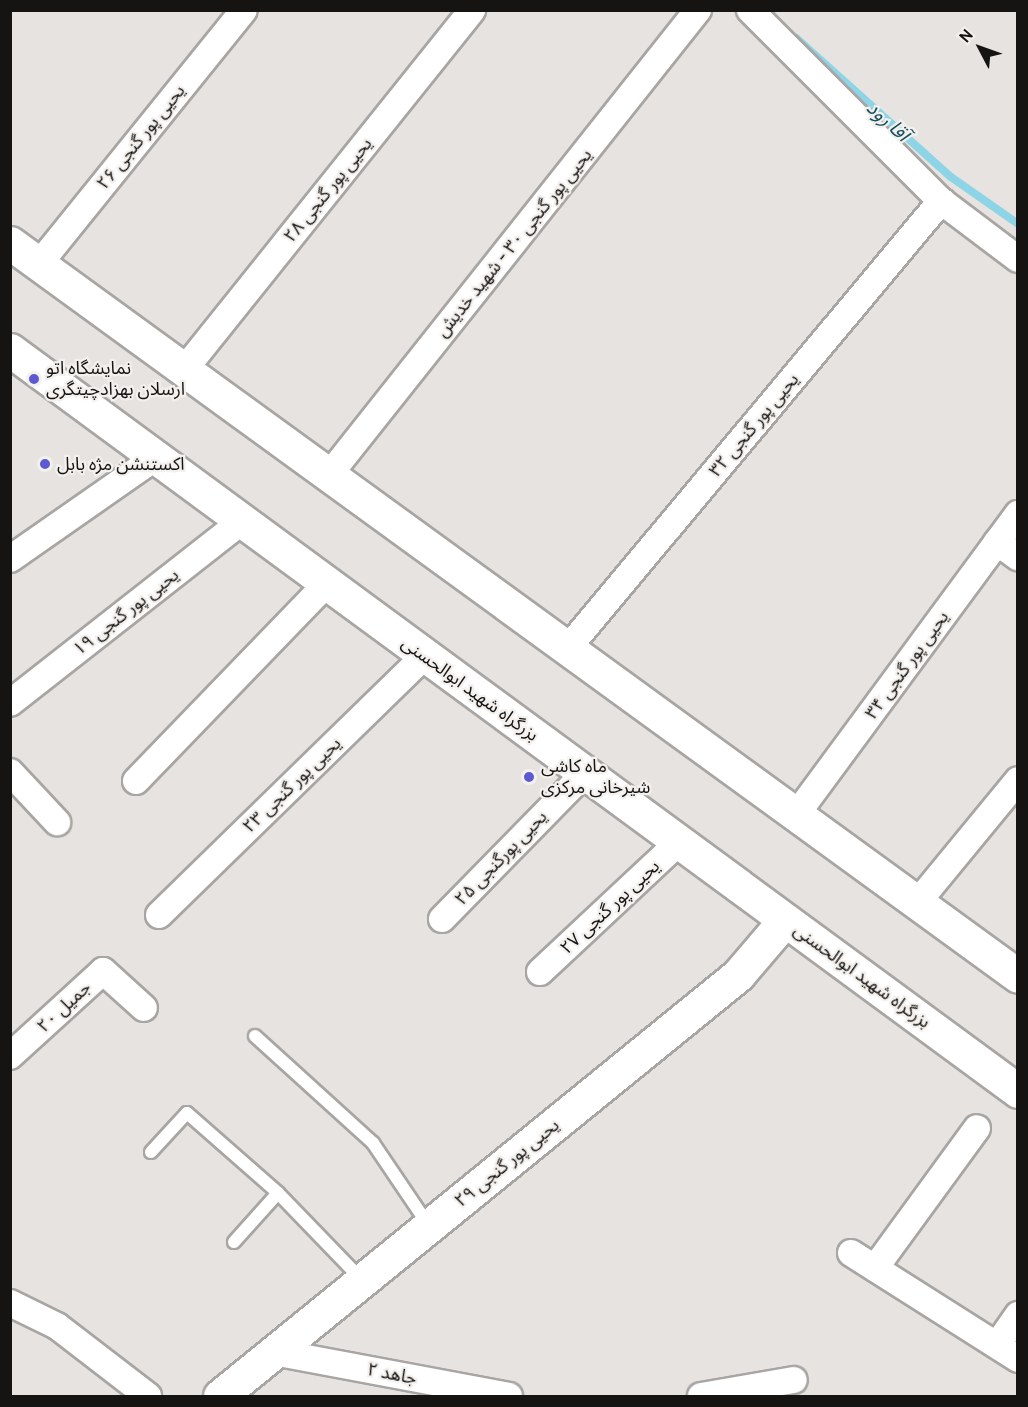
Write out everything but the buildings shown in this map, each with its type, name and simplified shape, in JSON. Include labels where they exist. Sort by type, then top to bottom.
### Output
[{"type":"main road","points":[[10,243],[1017,976]]},
{"type":"main road","name":"بزرگراه شهید ابوالحسنی","points":[[12,355],[156,457],[1017,1091]]},
{"type":"main road","name":"یحیی پور گنجی ۲۹","points":[[220,1396],[738,975],[785,920]]},
{"type":"street","name":"یحیی پور گنجی ۲۶","points":[[39,264],[244,10]]},
{"type":"street","name":"یحیی پور گنجی ۲۸","points":[[184,370],[472,10]]},
{"type":"street","name":"یحیی پور گنجی ۳۰ - شهید خدیش","points":[[329,475],[699,10]]},
{"type":"street","points":[[750,10],[941,201],[1017,259]]},
{"type":"street","name":"یحیی پور گنجی ۳۲","points":[[567,648],[941,201]]},
{"type":"street","points":[[10,559],[156,457]]},
{"type":"street","name":"یحیی پور گنجی ۳۴","points":[[796,815],[1017,514]]},
{"type":"street","name":"یحیی پور گنجی ۱۹","points":[[10,703],[242,521]]},
{"type":"street","points":[[997,542],[1017,557]]},
{"type":"street","points":[[136,781],[327,583]]},
{"type":"street","name":"یحیی پور گنجی ۲۳","points":[[159,915],[425,655]]},
{"type":"street","points":[[10,772],[57,822]]},
{"type":"street","name":"یحیی پورگنجی ۲۵","points":[[442,919],[585,773]]},
{"type":"street","points":[[917,903],[1017,780]]},
{"type":"street","name":"یحیی پور گنجی ۲۷","points":[[540,972],[679,842]]},
{"type":"street","name":"جمیل ۲۰","points":[[10,1056],[103,971],[144,1008]]},
{"type":"street","points":[[875,1268],[977,1128]]},
{"type":"street","points":[[850,1253],[1007,1352],[1017,1315]]},
{"type":"street","points":[[10,1303],[57,1326],[148,1396]]},
{"type":"street","name":"جاهد ۲","points":[[274,1353],[509,1396]]},
{"type":"street","points":[[701,1396],[794,1380]]},
{"type":"lane","points":[[255,1036],[373,1143],[429,1227]]},
{"type":"lane","points":[[151,1152],[187,1113],[278,1193],[363,1281]]},
{"type":"lane","points":[[234,1242],[278,1193]]},
{"type":"waterway","name":"آقا رود","points":[[796,38],[951,177],[1018,224]]},
{"type":"place","name":"نمایشگاه اتو ارسلان بهزادچیتگری","points":[[34,379]]},
{"type":"place","name":"اکستنشن مژه بابل","points":[[45,464]]},
{"type":"place","name":"ماه کاشی شیرخانی مرکزی","points":[[529,777]]}]
